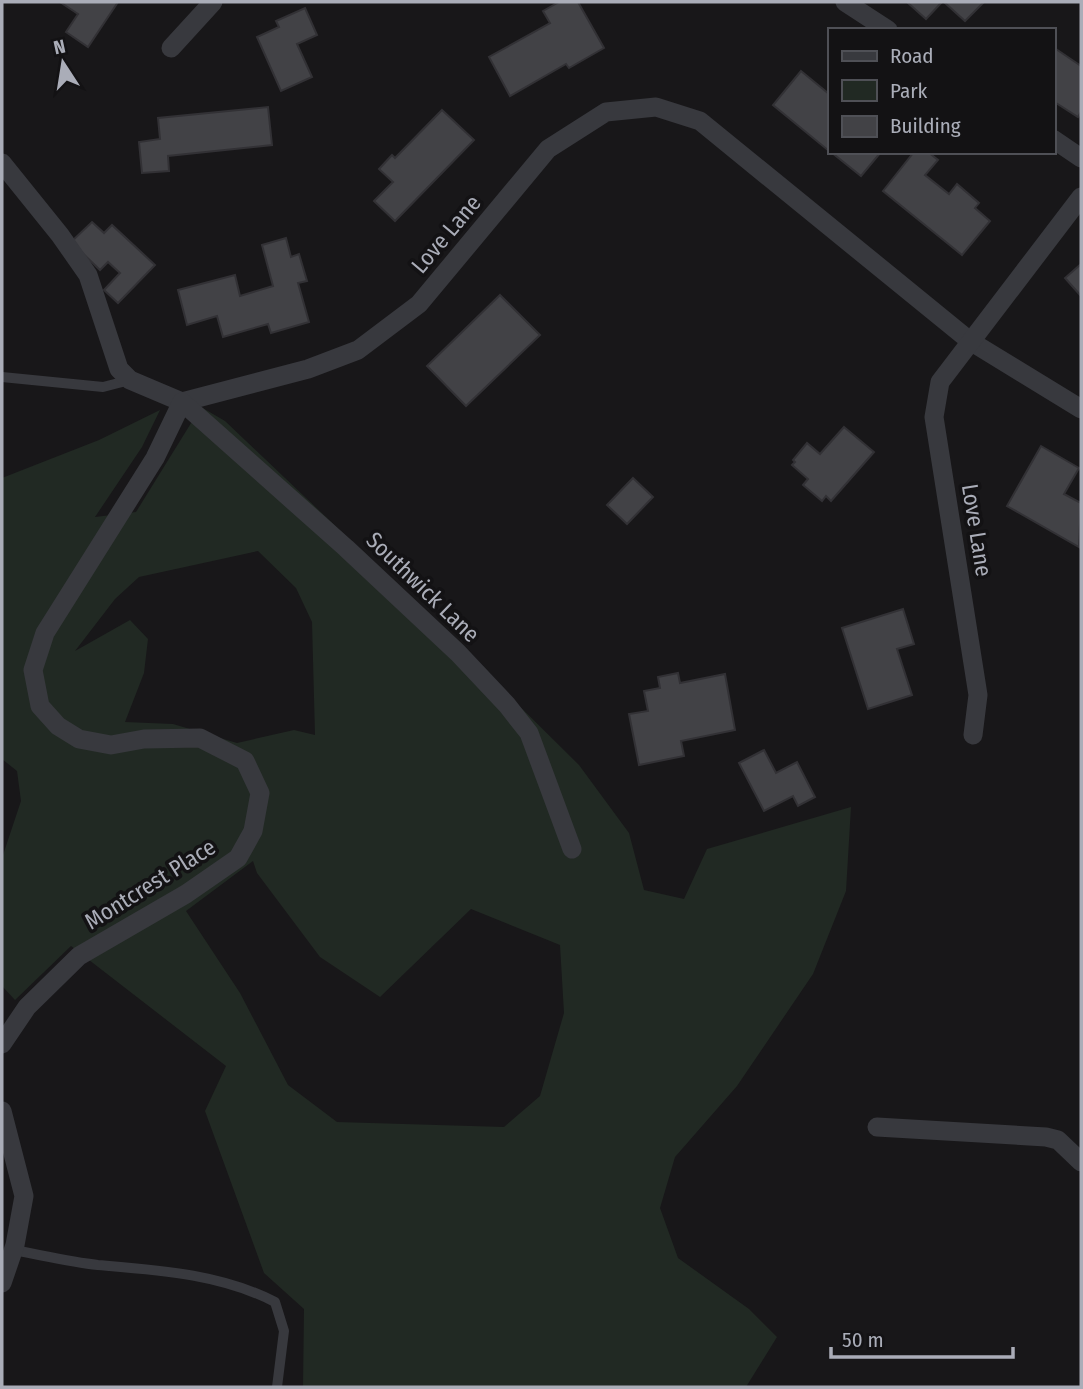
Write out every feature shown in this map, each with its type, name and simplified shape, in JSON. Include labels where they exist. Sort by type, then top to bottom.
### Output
[{"type":"street","points":[[171,48],[213,2]]},
{"type":"street","points":[[845,2],[885,28]]},
{"type":"street","name":"Love Lane","points":[[182,402],[309,369],[358,350],[419,304],[548,149],[606,112],[656,107],[701,121],[970,341]]},
{"type":"street","points":[[1055,140],[1081,158]]},
{"type":"street","points":[[2,163],[60,235],[88,275],[119,369],[130,380],[182,402]]},
{"type":"street","name":"Love Lane","points":[[972,735],[978,695],[934,417],[940,382],[1081,197]]},
{"type":"street","points":[[970,341],[1081,409]]},
{"type":"street","name":"Southwick Lane","points":[[182,402],[346,548],[458,653],[507,705],[529,733],[572,849]]},
{"type":"street","name":"Montcrest Place","points":[[2,1044],[27,1007],[79,956],[187,894],[239,858],[253,831],[260,793],[245,761],[200,738],[144,740],[111,745],[79,739],[58,726],[40,706],[33,670],[45,633],[155,458],[182,402]]},
{"type":"street","points":[[2,1111],[24,1196],[13,1250],[2,1283]]},
{"type":"street","points":[[877,1127],[1046,1137],[1058,1140],[1081,1162]]},
{"type":"lane","points":[[2,377],[103,387],[130,380]]},
{"type":"lane","points":[[13,1250],[95,1265],[150,1268],[248,1288],[266,1297],[275,1302],[284,1331],[277,1387]]},
{"type":"green space","points":[[201,407],[225,421],[386,574],[579,765],[629,833],[644,890],[684,899],[707,849],[851,807],[846,891],[813,974],[737,1086],[675,1157],[660,1208],[678,1258],[749,1309],[777,1337],[746,1387],[303,1387],[304,1309],[264,1273],[205,1111],[226,1066],[71,946],[15,1000],[2,986],[2,858],[21,801],[17,771],[2,759],[2,478],[99,440],[160,410],[142,447],[95,517],[136,512]],"holes":[[[258,551],[296,588],[312,622],[315,735],[294,730],[237,743],[173,724],[125,722],[144,673],[148,639],[130,620],[75,651],[115,599],[139,577]],[[253,861],[257,873],[320,957],[380,997],[471,909],[560,945],[564,1013],[540,1096],[504,1127],[337,1122],[288,1085],[240,993],[186,911]]]},
{"type":"building","points":[[60,2],[118,2],[88,47],[66,32],[78,14]]},
{"type":"building","points":[[559,2],[578,2],[604,48],[569,68],[566,64],[510,96],[489,57],[550,23],[543,11]]},
{"type":"building","points":[[907,2],[942,2],[926,19]]},
{"type":"building","points":[[944,2],[984,2],[965,21]]},
{"type":"building","points":[[305,8],[317,35],[297,44],[312,77],[281,91],[257,37],[279,27],[276,21]]},
{"type":"building","points":[[1055,48],[1081,66],[1081,112],[1078,117],[1055,102]]},
{"type":"building","points":[[801,71],[828,93],[828,150],[773,105]]},
{"type":"building","points":[[268,107],[272,145],[168,156],[169,171],[142,173],[139,142],[160,139],[158,118]]},
{"type":"building","points":[[442,110],[474,140],[395,221],[374,201],[393,182],[379,169],[392,155],[395,158]]},
{"type":"building","points":[[834,154],[879,154],[861,176]]},
{"type":"building","points":[[912,154],[930,154],[938,160],[925,175],[949,194],[957,184],[979,203],[975,208],[990,221],[962,255],[883,191]]},
{"type":"building","points":[[92,222],[104,233],[112,225],[155,265],[118,303],[104,290],[120,273],[108,262],[100,270],[71,242]]},
{"type":"building","points":[[286,238],[291,257],[299,254],[307,281],[298,283],[309,322],[271,333],[268,324],[223,337],[217,316],[187,325],[178,290],[235,275],[240,296],[273,286],[262,245]]},
{"type":"building","points":[[1081,264],[1081,296],[1065,278]]},
{"type":"building","points":[[500,295],[540,335],[466,406],[427,366]]},
{"type":"building","points":[[844,427],[874,452],[831,501],[826,496],[822,501],[803,485],[808,479],[792,465],[795,462],[793,460],[807,443],[820,454]]},
{"type":"building","points":[[1041,446],[1079,468],[1064,494],[1081,503],[1079,547],[1007,506]]},
{"type":"building","points":[[633,478],[653,497],[627,524],[607,505]]},
{"type":"building","points":[[903,609],[914,644],[897,649],[912,695],[868,709],[842,628]]},
{"type":"building","points":[[678,673],[680,683],[725,674],[735,730],[681,741],[684,756],[639,765],[629,714],[648,711],[644,691],[660,688],[658,677]]},
{"type":"building","points":[[764,750],[776,773],[797,762],[815,797],[798,806],[793,796],[764,811],[739,763]]}]
